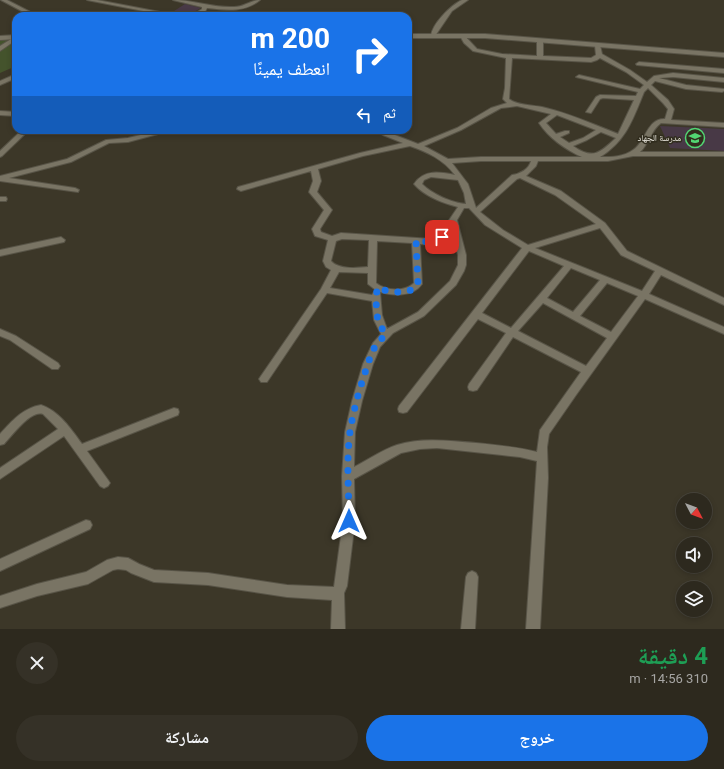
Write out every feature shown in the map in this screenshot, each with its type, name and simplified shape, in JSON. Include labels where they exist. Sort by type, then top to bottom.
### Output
[{"type":"street","points":[[3,0],[27,12]]},
{"type":"street","points":[[89,0],[156,12]]},
{"type":"street","points":[[175,0],[205,6],[238,9],[258,0]]},
{"type":"street","points":[[196,0],[205,6]]},
{"type":"street","points":[[433,35],[449,11],[466,0]]},
{"type":"street","points":[[201,12],[204,10],[205,6]]},
{"type":"street","points":[[412,36],[463,36],[724,55]]},
{"type":"street","points":[[463,36],[469,46],[474,50],[509,56],[591,60],[595,59],[599,54],[598,46]]},
{"type":"street","points":[[0,38],[12,38]]},
{"type":"street","points":[[0,49],[12,41]]},
{"type":"street","points":[[540,41],[540,57]]},
{"type":"street","points":[[599,54],[647,84],[667,102],[671,109],[668,121]]},
{"type":"street","points":[[509,56],[509,91],[506,99],[512,105]]},
{"type":"street","points":[[639,64],[724,71]]},
{"type":"street","points":[[556,113],[542,124],[555,137],[582,155],[595,157],[603,153],[620,137],[626,127],[640,91],[659,76],[666,75],[724,80]]},
{"type":"street","points":[[579,77],[640,91]]},
{"type":"street","points":[[0,83],[12,78]]},
{"type":"street","points":[[654,79],[686,87],[722,90]]},
{"type":"street","points":[[589,112],[598,98],[602,96],[637,98]]},
{"type":"street","points":[[241,189],[362,154],[413,145],[444,137],[496,108],[512,105],[526,105],[556,113],[620,137]]},
{"type":"street","points":[[0,113],[12,114]]},
{"type":"street","points":[[632,154],[648,140],[654,124],[660,122],[668,121],[724,125]]},
{"type":"street","points":[[568,146],[585,139],[600,130]]},
{"type":"street","points":[[555,137],[567,132]]},
{"type":"street","points":[[0,155],[22,134]]},
{"type":"street","points":[[0,178],[69,161],[108,141],[128,140],[153,134]]},
{"type":"street","points":[[387,134],[437,155],[447,161],[461,178],[468,194],[471,206],[476,212],[510,238],[527,248],[547,258],[606,279],[644,295],[724,331]]},
{"type":"street","points":[[447,161],[483,158],[535,160],[618,158],[632,154],[724,154]]},
{"type":"street","points":[[476,212],[515,177],[521,176],[534,165],[535,160]]},
{"type":"street","points":[[314,169],[317,181],[313,192],[328,210],[316,229],[318,234],[332,239],[341,236],[416,241],[438,240],[445,233],[462,206]]},
{"type":"street","points":[[461,178],[443,175],[428,175],[419,180],[418,184],[420,188],[462,206],[471,206]]},
{"type":"street","points":[[521,176],[558,193],[602,225],[621,251],[659,271],[720,296],[724,302]]},
{"type":"street","points":[[0,178],[75,190]]},
{"type":"street","points":[[338,629],[338,592],[342,581],[349,521],[348,476],[350,432],[357,401],[372,352],[376,345],[386,334],[421,314],[458,277],[462,260],[453,219]]},
{"type":"street","points":[[403,408],[527,248],[602,225]]},
{"type":"street","points":[[373,238],[371,270],[372,284],[377,288],[389,291],[409,291],[418,284],[416,241]]},
{"type":"street","points":[[332,239],[327,261],[330,266],[336,269],[371,270]]},
{"type":"street","points":[[0,253],[61,240]]},
{"type":"street","points":[[473,387],[512,332],[569,265]]},
{"type":"street","points":[[264,379],[325,290],[336,269]]},
{"type":"street","points":[[533,629],[544,433],[644,295],[659,271]]},
{"type":"street","points":[[574,317],[606,279]]},
{"type":"street","points":[[377,288],[375,307],[381,328],[386,334]]},
{"type":"street","points":[[325,290],[376,299]]},
{"type":"street","points":[[541,298],[613,337]]},
{"type":"street","points":[[476,314],[588,371]]},
{"type":"street","points":[[0,332],[13,338],[55,366]]},
{"type":"street","points":[[0,441],[22,418],[30,412],[40,409],[49,412],[80,449],[104,484]]},
{"type":"street","points":[[80,449],[174,412]]},
{"type":"street","points":[[0,474],[65,430]]},
{"type":"street","points":[[348,476],[399,449],[420,444],[437,444],[520,452],[542,458]]},
{"type":"street","points":[[0,565],[86,525]]},
{"type":"street","points":[[0,602],[37,590],[88,578],[111,564],[128,564],[135,569],[154,576],[169,578],[208,579],[286,591],[326,594],[338,592]]},
{"type":"street","points":[[468,629],[472,577]]},
{"type":"shaded area","points":[[185,4],[201,8],[194,12],[174,11]]},
{"type":"shaded area","name":"مدرسة الجهاد","points":[[660,126],[724,129],[724,151],[670,148]]},
{"type":"green space","points":[[12,38],[12,68],[0,73],[0,39]]},
{"type":"place","name":"مدرسة الجهاد","points":[[695,138]]},
{"type":"route","points":[[349,521],[348,476],[350,432],[357,401],[372,352],[386,334],[381,328],[375,307],[377,288],[389,291],[409,291],[415,289],[418,284],[416,241],[433,242],[442,237]]}]
